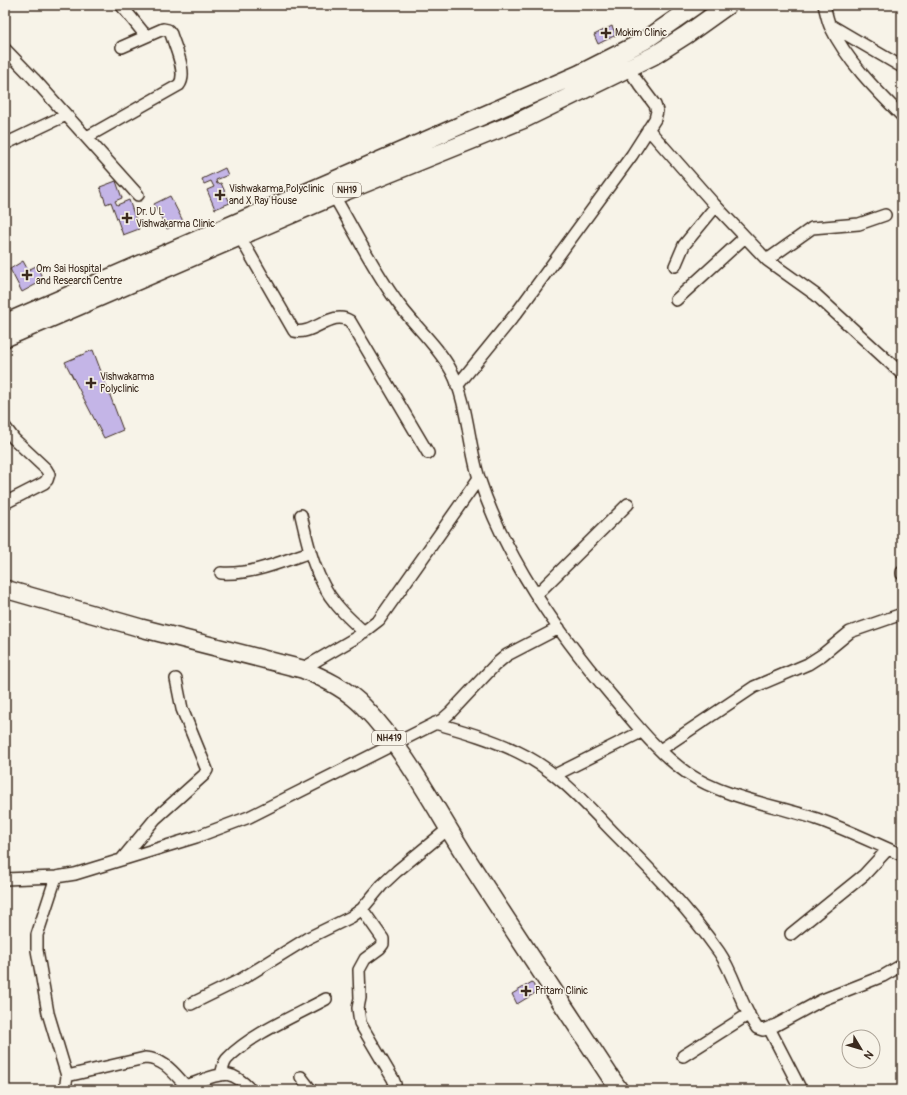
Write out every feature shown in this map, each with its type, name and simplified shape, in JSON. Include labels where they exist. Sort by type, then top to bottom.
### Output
[{"type":"highway","name":"NH19","points":[[5,322],[579,74],[644,41],[675,12],[696,5]]},
{"type":"highway","name":"NH19","points":[[5,338],[334,196],[522,120],[628,69],[686,35],[728,5]]},
{"type":"highway","points":[[675,12],[686,35]]},
{"type":"highway","name":"NH419","points":[[5,589],[141,628],[302,669],[345,691],[363,706],[394,745],[619,1090]]},
{"type":"street","points":[[121,5],[146,36]]},
{"type":"street","points":[[824,5],[830,25],[852,61],[872,85],[902,116]]},
{"type":"street","points":[[830,25],[902,67]]},
{"type":"street","points":[[87,138],[182,82],[183,75],[171,34],[168,30],[163,28],[122,47]]},
{"type":"street","points":[[6,53],[66,115],[138,195]]},
{"type":"street","points":[[457,386],[527,299],[632,155],[648,129],[657,111],[655,105],[628,69]]},
{"type":"street","points":[[5,144],[66,115]]},
{"type":"street","points":[[648,129],[716,206],[767,260],[816,295],[902,374]]},
{"type":"street","points":[[334,196],[394,298],[452,372],[457,386],[479,478],[498,525],[536,595],[580,658],[641,732],[687,772],[704,782],[733,794],[820,820],[902,855]]},
{"type":"street","points":[[675,266],[684,245],[716,206]]},
{"type":"street","points":[[767,260],[812,228],[859,224],[885,215]]},
{"type":"street","points":[[240,236],[294,331],[304,331],[337,318],[344,317],[350,321],[428,453]]},
{"type":"street","points":[[676,300],[745,237]]},
{"type":"street","points":[[5,427],[14,439],[46,469],[49,474],[44,483],[5,503]]},
{"type":"street","points":[[302,669],[364,632],[385,613],[479,478]]},
{"type":"street","points":[[536,595],[628,504]]},
{"type":"street","points":[[301,515],[310,552],[319,577],[335,603],[364,632]]},
{"type":"street","points":[[221,573],[237,574],[256,570],[310,552]]},
{"type":"street","points":[[660,750],[754,687],[808,664],[828,651],[850,632],[902,614]]},
{"type":"street","points":[[5,879],[56,877],[88,870],[196,837],[249,817],[435,723],[450,713],[494,665],[507,654],[559,628]]},
{"type":"street","points":[[122,859],[155,819],[204,775],[207,770],[182,709],[176,679]]},
{"type":"street","points":[[435,723],[479,736],[519,752],[555,775],[656,874],[683,904],[721,954],[757,1028],[763,1030],[769,1028],[822,1000],[883,976],[902,965]]},
{"type":"street","points":[[555,775],[641,732]]},
{"type":"street","points":[[191,1004],[240,980],[303,941],[351,917],[362,909],[382,885],[397,871],[448,829]]},
{"type":"street","points":[[791,934],[864,875],[888,849]]},
{"type":"street","points":[[56,877],[38,936],[37,950],[48,1013],[66,1076],[65,1090]]},
{"type":"street","points":[[362,909],[383,938],[383,944],[365,959],[359,970],[361,985],[358,1015],[360,1023],[393,1079],[395,1084],[392,1090]]},
{"type":"street","points":[[221,1075],[227,1058],[239,1049],[252,1040],[326,999]]},
{"type":"street","points":[[683,1056],[749,1014]]},
{"type":"street","points":[[769,1028],[801,1090]]},
{"type":"street","points":[[66,1076],[145,1058],[153,1059],[166,1064],[186,1088],[221,1075],[235,1075],[251,1090]]},
{"type":"street","points":[[301,1077],[311,1090]]},
{"type":"building","points":[[612,26],[616,35],[598,44],[594,35]]},
{"type":"building","points":[[225,168],[228,175],[216,180],[217,184],[221,183],[230,203],[215,209],[207,190],[214,187],[211,181],[204,184],[202,179]]},
{"type":"building","points":[[116,181],[122,198],[115,201],[117,205],[129,200],[139,229],[123,235],[111,202],[106,204],[100,187]]},
{"type":"building","points":[[170,196],[183,221],[167,229],[154,204]]},
{"type":"building","points":[[23,261],[28,270],[36,266],[44,280],[22,292],[10,269]]},
{"type":"building","points":[[93,350],[123,430],[104,438],[65,362]]},
{"type":"building","points":[[532,982],[537,992],[517,1004],[512,994]]},
{"type":"place","name":"Mokim Clinic","points":[[606,33]]},
{"type":"place","name":"Vishwakarma Polyclinic and X Ray House","points":[[220,195]]},
{"type":"place","name":"Dr. U L Vishwakarma Clinic","points":[[127,218]]},
{"type":"place","name":"Om Sai Hospital and Research Centre","points":[[27,275]]},
{"type":"place","name":"Vishwakarma Polyclinic","points":[[91,383]]},
{"type":"place","name":"Pritam Clinic","points":[[526,991]]}]
